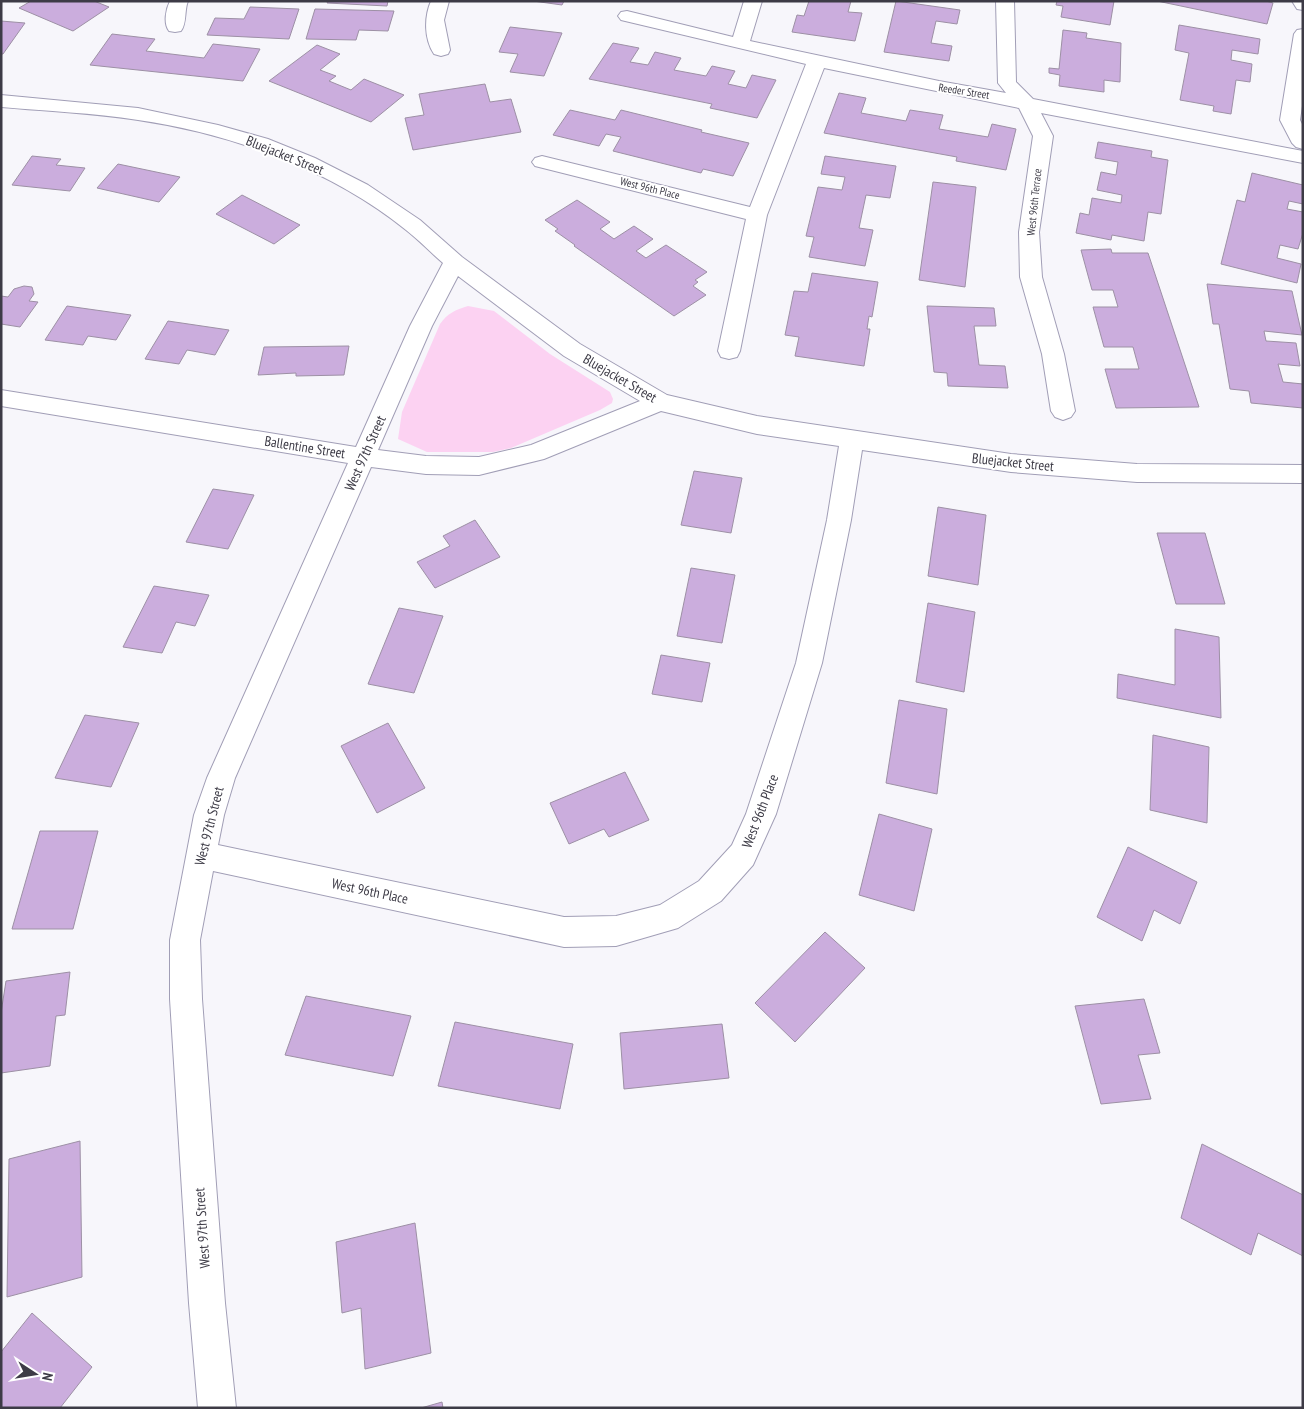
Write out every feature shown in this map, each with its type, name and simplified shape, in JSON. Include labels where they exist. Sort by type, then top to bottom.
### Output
[{"type":"street","points":[[175,27],[176,8],[179,1]]},
{"type":"street","points":[[440,1],[436,9],[435,30],[441,50]]},
{"type":"street","points":[[740,44],[753,1]]},
{"type":"street","name":"West 96th Terrace","points":[[1005,1],[1007,83],[1027,104],[1043,136],[1029,232],[1031,277],[1053,354],[1064,411]]},
{"type":"street","points":[[1301,1],[1303,5]]},
{"type":"street","name":"Reeder Street","points":[[627,16],[740,44],[1077,116],[1303,157]]},
{"type":"street","points":[[1303,34],[1290,120],[1299,140],[1303,143]]},
{"type":"street","points":[[729,351],[757,214],[817,61]]},
{"type":"street","name":"Bluejacket Street","points":[[1,101],[138,114],[218,131],[261,143],[308,162],[361,190],[413,225],[454,262],[572,350],[660,402],[757,425],[1011,463],[1137,473],[1302,482]]},
{"type":"street","name":"West 96th Place","points":[[542,162],[757,214]]},
{"type":"street","name":"West 97th Street","points":[[217,1408],[186,999],[185,940],[209,815],[221,778],[422,326],[454,262]]},
{"type":"street","name":"Ballentine Street","points":[[1,398],[426,465],[479,466],[536,453],[660,402]]},
{"type":"street","name":"West 96th Place","points":[[201,855],[564,932],[616,931],[666,918],[710,891],[743,855],[762,814],[809,663],[839,520],[852,440]]},
{"type":"shaded area","points":[[468,306],[494,311],[550,354],[610,392],[613,399],[612,403],[600,410],[511,448],[493,452],[427,452],[398,439],[402,412],[440,324],[452,312]]},
{"type":"building","points":[[31,1],[94,1],[109,7],[73,31],[19,8]]},
{"type":"building","points":[[328,1],[388,1],[387,6],[327,3]]},
{"type":"building","points":[[533,1],[564,1],[562,5]]},
{"type":"building","points":[[809,1],[851,1],[848,12],[862,13],[855,41],[792,32],[797,15],[804,16]]},
{"type":"building","points":[[896,1],[960,10],[957,24],[936,21],[931,43],[952,46],[949,61],[884,52]]},
{"type":"building","points":[[1057,1],[1114,1],[1110,25],[1061,17],[1063,6],[1056,5]]},
{"type":"building","points":[[1157,1],[1266,1],[1273,3],[1267,24]]},
{"type":"building","points":[[250,7],[299,9],[289,39],[207,35],[215,18],[244,19]]},
{"type":"building","points":[[315,9],[394,11],[388,31],[359,30],[356,40],[306,39]]},
{"type":"building","points":[[1,21],[25,23],[3,54],[1,54]]},
{"type":"building","points":[[1179,25],[1260,39],[1258,54],[1232,50],[1231,60],[1252,64],[1250,82],[1236,80],[1231,114],[1213,111],[1214,106],[1180,100],[1189,53],[1175,50]]},
{"type":"building","points":[[510,27],[562,33],[544,76],[510,72],[518,54],[499,52]]},
{"type":"building","points":[[1063,30],[1087,33],[1086,38],[1121,43],[1120,82],[1104,80],[1104,92],[1059,86],[1060,75],[1049,73],[1049,68],[1059,69]]},
{"type":"building","points":[[112,34],[155,39],[146,51],[204,58],[213,44],[260,49],[243,81],[90,65]]},
{"type":"building","points":[[613,43],[639,48],[630,62],[648,65],[655,52],[681,58],[674,70],[706,76],[712,66],[735,71],[728,84],[746,88],[752,75],[776,80],[757,118],[710,108],[712,104],[589,79]]},
{"type":"building","points":[[317,45],[340,54],[320,70],[336,76],[329,81],[351,90],[364,79],[404,95],[371,122],[269,81]]},
{"type":"building","points":[[485,84],[490,102],[511,99],[521,132],[413,150],[405,118],[424,115],[419,94]]},
{"type":"building","points":[[839,93],[866,98],[861,113],[906,121],[910,110],[943,115],[939,129],[988,137],[992,124],[1016,129],[1006,170],[956,161],[957,157],[824,133]]},
{"type":"building","points":[[570,110],[615,120],[621,110],[749,143],[733,176],[703,169],[701,173],[613,151],[621,137],[606,134],[599,146],[553,135]]},
{"type":"building","points":[[1098,142],[1152,151],[1151,157],[1168,160],[1161,214],[1148,212],[1144,241],[1112,235],[1111,240],[1076,233],[1080,213],[1089,215],[1092,198],[1121,203],[1122,195],[1097,190],[1101,172],[1116,175],[1118,162],[1095,158]]},
{"type":"building","points":[[32,156],[61,159],[56,165],[85,168],[70,191],[12,185]]},
{"type":"building","points":[[825,156],[896,166],[890,198],[866,195],[859,228],[873,230],[865,266],[809,257],[814,237],[806,236],[818,187],[842,190],[845,177],[821,174]]},
{"type":"building","points":[[118,164],[180,177],[159,202],[97,188]]},
{"type":"building","points":[[1252,173],[1303,185],[1303,204],[1289,201],[1287,209],[1303,212],[1303,233],[1298,249],[1280,245],[1277,258],[1301,264],[1297,283],[1221,264],[1237,200],[1245,202]]},
{"type":"building","points":[[933,182],[976,187],[965,287],[919,280]]},
{"type":"building","points":[[242,195],[300,225],[274,244],[216,214]]},
{"type":"building","points":[[577,200],[610,222],[600,229],[614,239],[634,226],[653,239],[636,251],[646,258],[666,245],[707,272],[695,280],[698,282],[693,286],[706,295],[674,316],[574,246],[555,231],[558,229],[545,220]]},
{"type":"building","points":[[1111,249],[1112,253],[1148,253],[1199,407],[1116,408],[1105,369],[1139,369],[1133,347],[1104,347],[1093,307],[1118,307],[1113,290],[1092,290],[1081,250]]},
{"type":"building","points":[[812,273],[878,282],[872,317],[869,316],[867,329],[870,329],[864,366],[795,356],[799,337],[785,335],[794,291],[808,292]]},
{"type":"building","points":[[1207,284],[1292,291],[1302,335],[1264,331],[1266,341],[1296,343],[1300,366],[1278,364],[1283,382],[1303,384],[1303,408],[1251,403],[1249,391],[1230,389],[1219,324],[1213,324]]},
{"type":"building","points":[[24,286],[32,287],[34,294],[29,301],[38,302],[20,327],[1,324],[1,296],[8,297],[14,289]]},
{"type":"building","points":[[67,306],[131,315],[116,340],[88,336],[83,345],[45,340]]},
{"type":"building","points":[[927,306],[994,308],[996,326],[974,326],[979,365],[1005,366],[1008,388],[948,386],[947,373],[934,372]]},
{"type":"building","points":[[168,321],[229,330],[215,355],[187,350],[179,364],[145,359]]},
{"type":"building","points":[[349,346],[344,375],[296,376],[296,373],[258,375],[264,347]]},
{"type":"building","points":[[694,471],[742,478],[731,533],[681,525]]},
{"type":"building","points":[[213,489],[254,495],[228,549],[186,542]]},
{"type":"building","points":[[938,507],[986,515],[978,585],[928,576]]},
{"type":"building","points":[[475,520],[500,557],[435,588],[417,562],[450,546],[443,536]]},
{"type":"building","points":[[1157,533],[1205,533],[1225,604],[1176,604]]},
{"type":"building","points":[[691,568],[735,575],[722,643],[677,636]]},
{"type":"building","points":[[154,586],[209,595],[195,626],[176,622],[162,653],[123,647]]},
{"type":"building","points":[[928,603],[975,612],[964,692],[916,682]]},
{"type":"building","points":[[399,608],[443,616],[414,693],[368,684]]},
{"type":"building","points":[[1175,629],[1219,637],[1221,718],[1117,698],[1118,674],[1175,685]]},
{"type":"building","points":[[661,655],[710,663],[702,702],[652,694]]},
{"type":"building","points":[[899,700],[947,709],[937,794],[886,783]]},
{"type":"building","points":[[85,715],[139,723],[111,787],[55,778]]},
{"type":"building","points":[[388,723],[425,788],[377,813],[341,746]]},
{"type":"building","points":[[1153,735],[1209,747],[1207,823],[1150,810]]},
{"type":"building","points":[[625,772],[649,820],[609,837],[604,829],[569,844],[550,803]]},
{"type":"building","points":[[879,814],[932,829],[914,911],[859,895]]},
{"type":"building","points":[[40,831],[98,831],[73,929],[12,929]]},
{"type":"building","points":[[1128,847],[1197,882],[1180,924],[1154,910],[1142,941],[1097,917]]},
{"type":"building","points":[[825,932],[865,968],[795,1042],[755,1003]]},
{"type":"building","points":[[70,972],[65,1015],[56,1016],[50,1066],[1,1073],[1,1013],[6,981]]},
{"type":"building","points":[[306,996],[411,1016],[393,1076],[285,1055]]},
{"type":"building","points":[[1144,999],[1160,1053],[1138,1055],[1151,1099],[1101,1104],[1075,1006]]},
{"type":"building","points":[[455,1022],[573,1044],[560,1109],[438,1086]]},
{"type":"building","points":[[722,1024],[729,1078],[624,1089],[620,1033]]},
{"type":"building","points":[[80,1141],[82,1277],[7,1297],[9,1159]]},
{"type":"building","points":[[1202,1144],[1303,1195],[1303,1256],[1258,1233],[1251,1255],[1181,1218]]},
{"type":"building","points":[[415,1223],[431,1353],[365,1369],[361,1308],[342,1313],[336,1242]]},
{"type":"building","points":[[32,1313],[92,1367],[60,1408],[1,1408],[1,1352]]},
{"type":"building","points":[[442,1402],[443,1408],[421,1408]]}]
